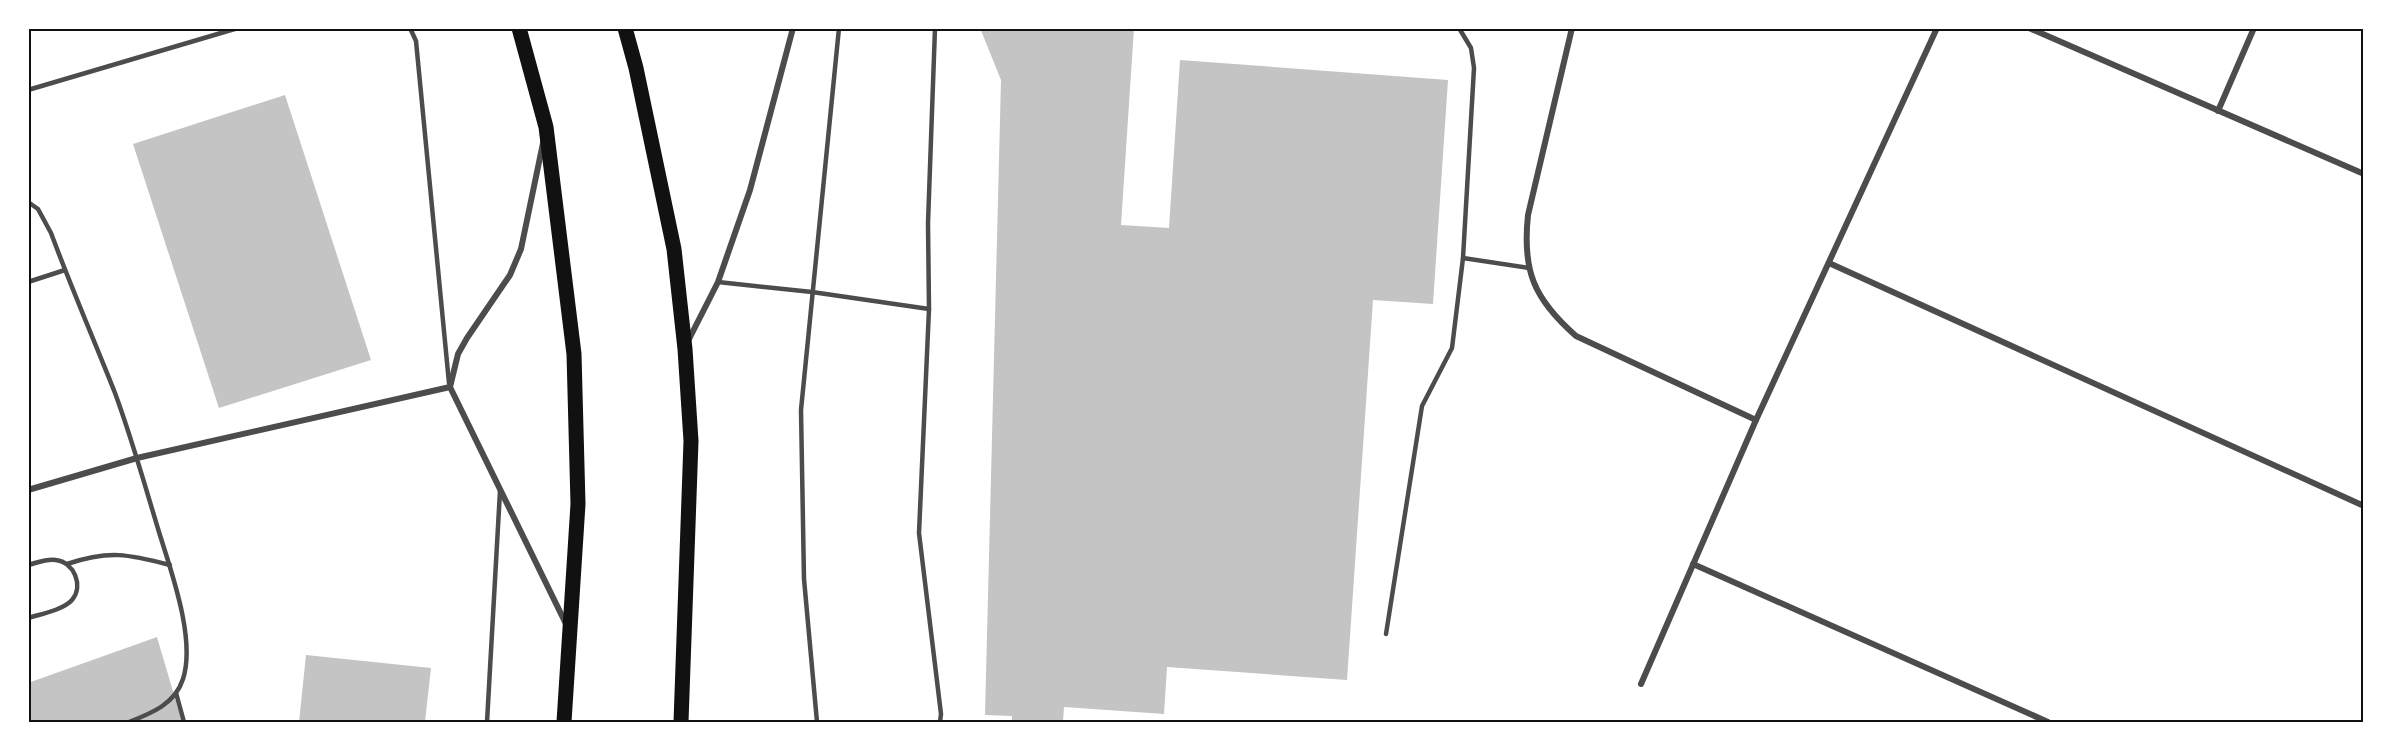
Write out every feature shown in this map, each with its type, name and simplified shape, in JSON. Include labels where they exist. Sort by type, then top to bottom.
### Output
[{"type":"main road","points":[[519,28],[546,127],[574,354],[578,504],[564,723]]},
{"type":"main road","points":[[626,28],[674,249],[684,349],[691,441],[681,723]]},
{"type":"street","points":[[684,349],[717,282],[750,190],[775,103],[793,28]]},
{"type":"street","points":[[1572,28],[1528,215],[1525,242],[1528,268],[1539,294],[1555,318],[1576,336],[1756,420]]},
{"type":"street","points":[[1641,684],[1756,420],[1937,28]]},
{"type":"street","points":[[2029,28],[2364,174]]},
{"type":"street","points":[[2218,111],[2254,28]]},
{"type":"street","points":[[546,127],[521,249],[510,275],[458,354],[450,387],[571,633]]},
{"type":"street","points":[[1829,263],[2364,506]]},
{"type":"street","points":[[28,490],[137,458],[450,387]]},
{"type":"street","points":[[1693,564],[2048,723]]},
{"type":"lane","points":[[28,90],[238,28]]},
{"type":"lane","points":[[410,28],[416,41],[450,387]]},
{"type":"lane","points":[[817,723],[804,579],[801,410],[839,28]]},
{"type":"lane","points":[[935,28],[928,223],[929,309],[919,533],[941,714],[940,723]]},
{"type":"lane","points":[[1386,634],[1422,406],[1452,348],[1463,258],[1474,68],[1471,48],[1459,28]]},
{"type":"lane","points":[[28,202],[39,209],[51,233],[115,394],[170,565],[182,612],[187,656],[184,675],[176,693],[157,711],[129,723]]},
{"type":"lane","points":[[1463,258],[1528,268]]},
{"type":"lane","points":[[28,282],[65,270]]},
{"type":"lane","points":[[717,282],[812,292],[929,309]]},
{"type":"lane","points":[[487,723],[500,491]]},
{"type":"lane","points":[[67,564],[91,556],[116,553],[170,565]]},
{"type":"lane","points":[[28,565],[58,560],[67,564],[75,572],[78,581],[77,592],[72,601],[28,618]]},
{"type":"lane","points":[[176,693],[184,723]]},
{"type":"building","points":[[980,28],[1134,28],[1121,225],[1169,228],[1180,60],[1448,80],[1433,304],[1373,300],[1347,680],[1167,667],[1164,714],[1064,707],[1063,722],[1012,722],[1012,716],[985,715],[1001,80]]},
{"type":"building","points":[[285,95],[371,360],[219,408],[133,144]]},
{"type":"building","points":[[157,637],[182,722],[28,722],[28,683]]},
{"type":"building","points":[[306,655],[431,668],[425,722],[299,722]]}]
